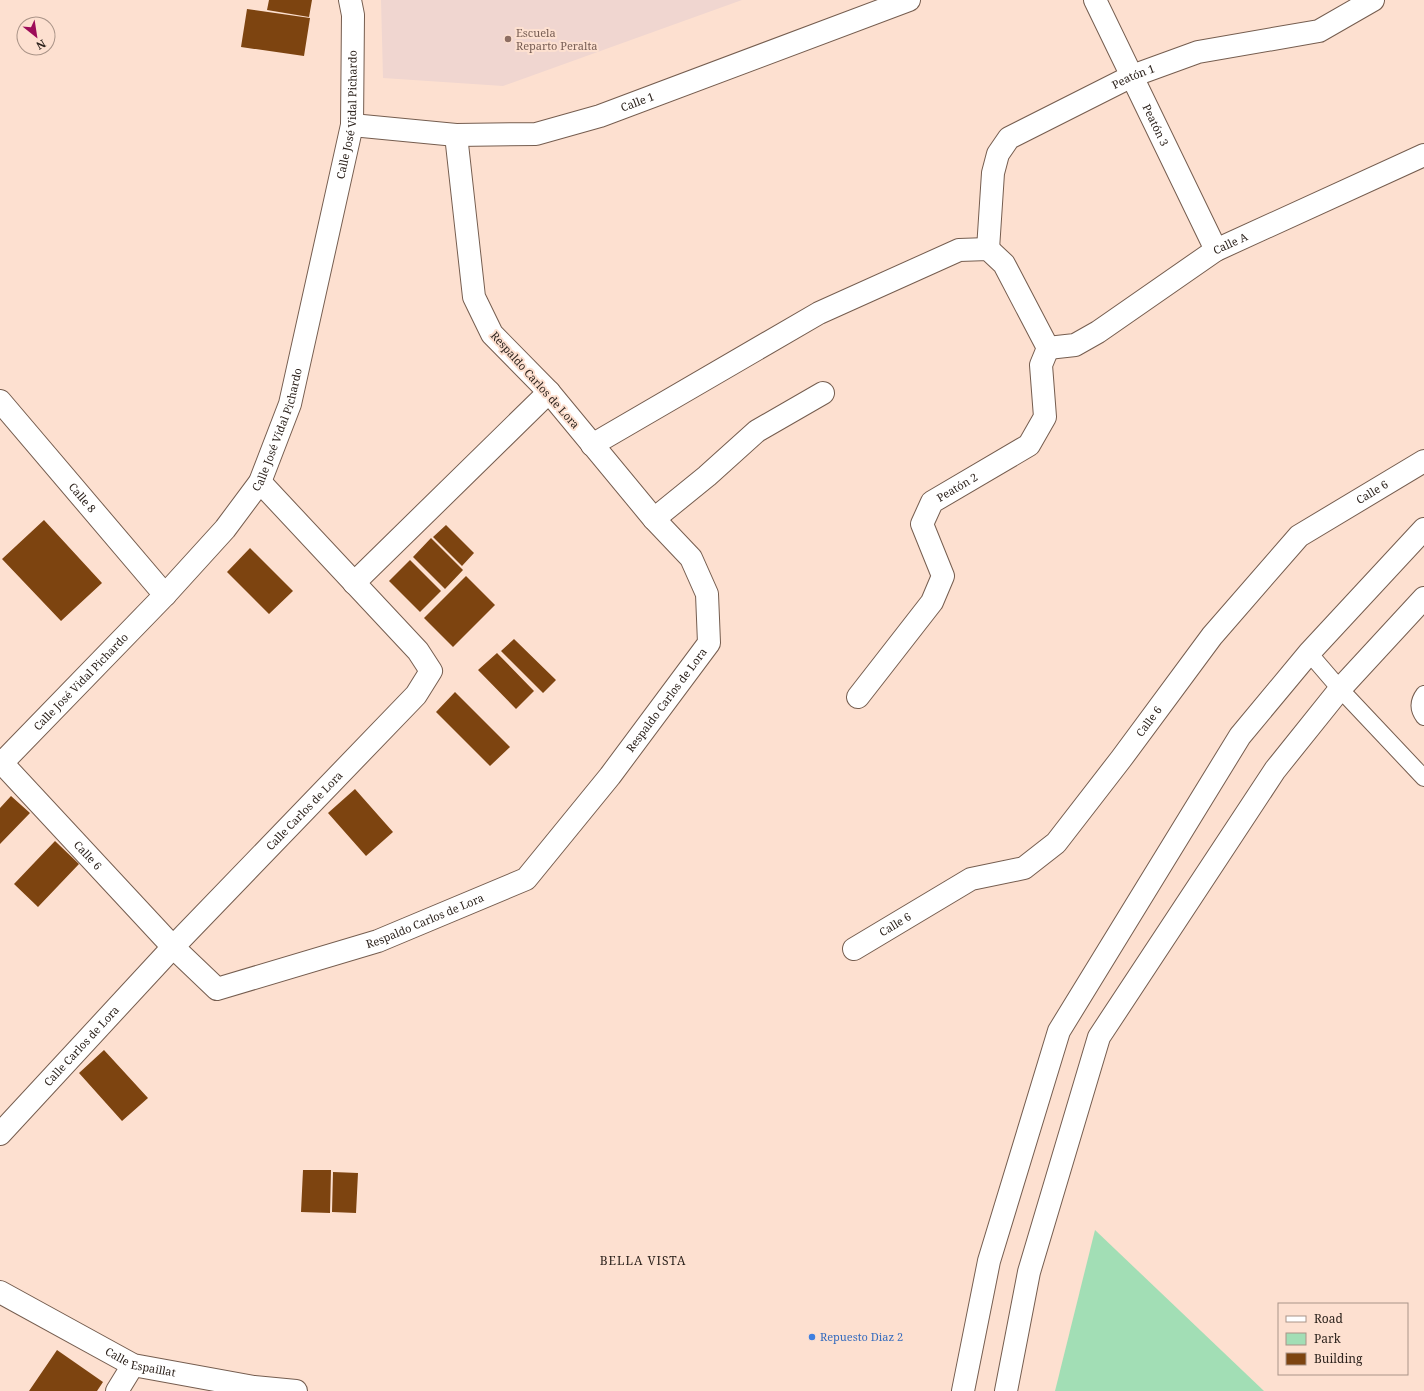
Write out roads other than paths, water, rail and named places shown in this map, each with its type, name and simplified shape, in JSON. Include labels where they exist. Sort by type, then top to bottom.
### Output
[{"type":"street","name":"Calle José Vidal Pichardo","points":[[1,764],[166,595],[225,529],[260,482],[290,404],[352,125],[353,15],[350,0]]},
{"type":"street","name":"Calle 1","points":[[352,125],[456,135],[536,134],[600,116],[909,0]]},
{"type":"street","name":"Peatón 3","points":[[1095,0],[1216,250]]},
{"type":"street","name":"Peatón 1","points":[[988,249],[993,173],[998,154],[1009,138],[1132,76],[1198,52],[1319,31],[1373,0]]},
{"type":"street","name":"Respaldo Carlos de Lora","points":[[173,947],[217,988],[378,941],[526,879],[610,776],[709,643],[707,594],[691,558],[654,519],[592,446],[549,392],[492,334],[474,297],[456,135]]},
{"type":"street","name":"Calle A","points":[[1048,348],[1075,346],[1098,332],[1216,250],[1424,155]]},
{"type":"street","points":[[592,446],[819,313],[959,250],[988,249],[1004,264],[1048,348]]},
{"type":"street","name":"Peatón 2","points":[[858,697],[932,602],[943,576],[922,524],[932,502],[1029,445],[1045,417],[1041,365],[1048,348]]},
{"type":"street","points":[[354,583],[549,392]]},
{"type":"street","points":[[654,519],[707,476],[757,431],[823,393]]},
{"type":"street","name":"Calle 8","points":[[0,400],[166,595]]},
{"type":"street","name":"Calle 6","points":[[854,949],[971,879],[1024,868],[1056,843],[1121,759],[1212,636],[1299,536],[1424,461]]},
{"type":"street","name":"Calle Carlos de Lora","points":[[0,1134],[173,947],[416,695],[431,671],[418,652],[260,482]]},
{"type":"street","points":[[963,1391],[989,1261],[1059,1031],[1240,736],[1309,652],[1424,529]]},
{"type":"street","points":[[1006,1391],[1029,1272],[1099,1037],[1275,770],[1340,689],[1424,598]]},
{"type":"street","name":"Calle 6","points":[[1,764],[173,947]]},
{"type":"street","name":"Calle Espaillat","points":[[0,1292],[134,1365],[254,1389],[296,1391]]},
{"type":"street","points":[[117,1391],[134,1365]]},
{"type":"lane","points":[[1309,652],[1340,689],[1424,778]]},
{"type":"lane","points":[[1424,694],[1419,704],[1420,712],[1424,717]]},
{"type":"place","name":"Escuela Reparto Peralta","points":[[508,39]]},
{"type":"place","name":"Repuesto Diaz 2","points":[[812,1337]]},
{"type":"district","name":"BELLA VISTA","points":[[643,1261]]}]
